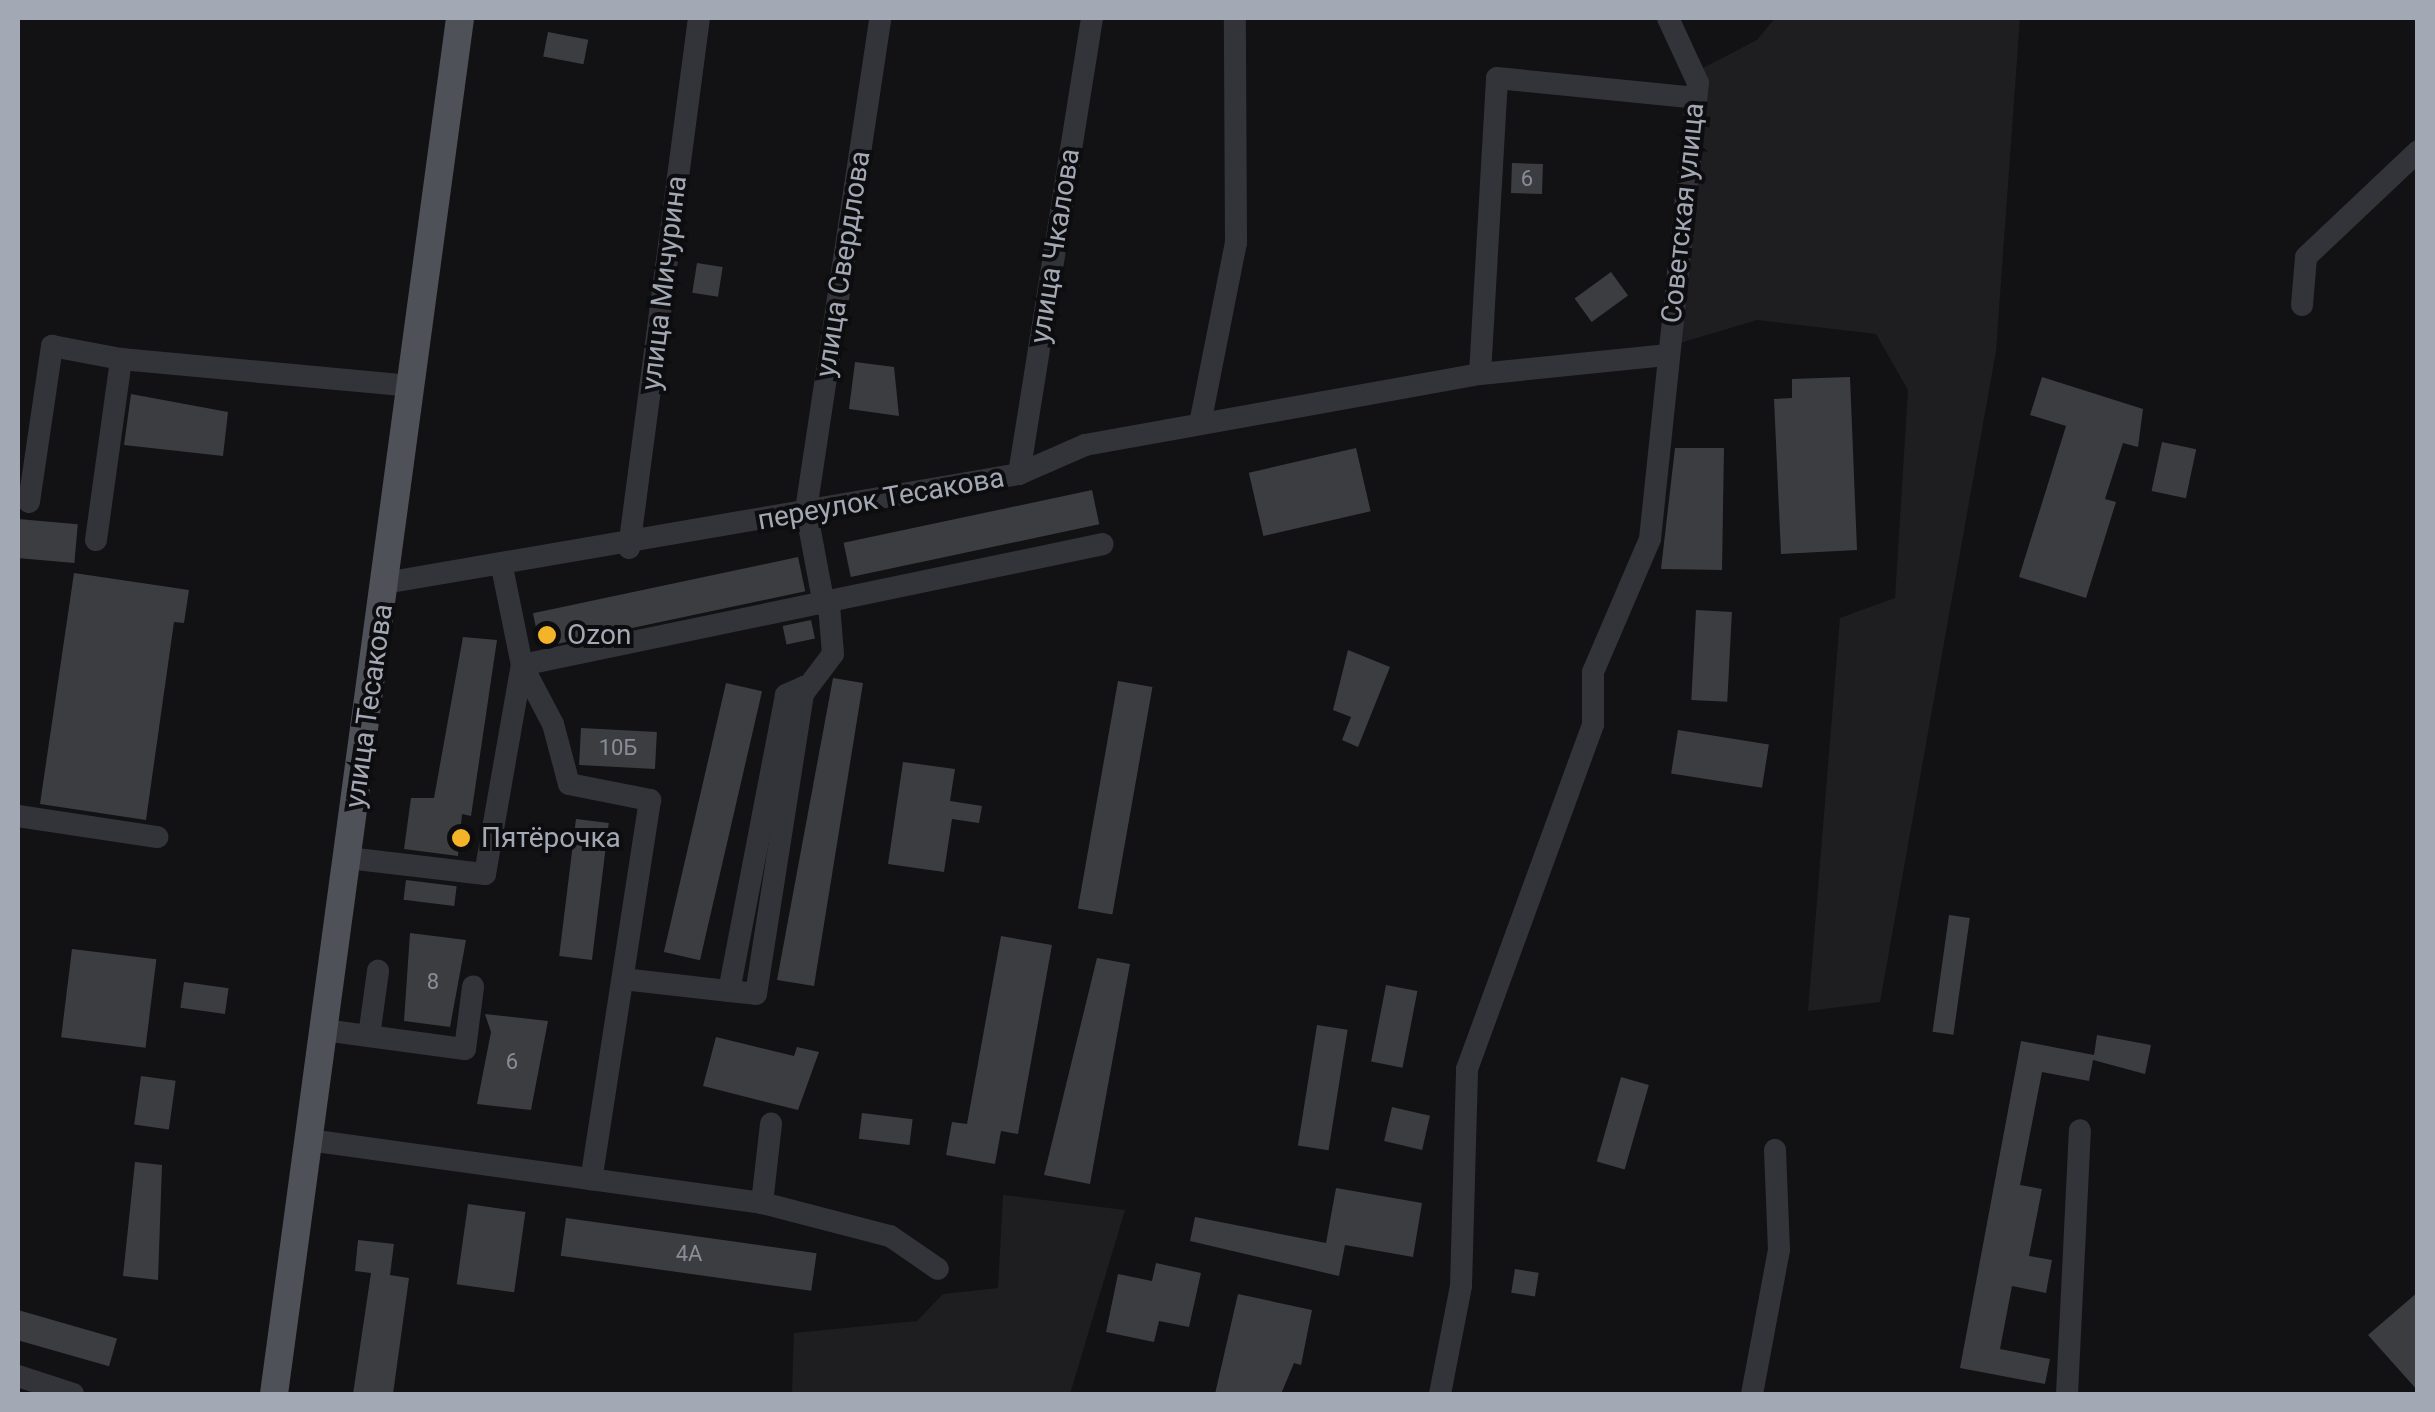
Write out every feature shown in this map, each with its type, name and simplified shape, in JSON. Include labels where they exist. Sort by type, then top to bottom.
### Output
[{"type":"main road","name":"улица Тесакова","points":[[274,1394],[460,18]]},
{"type":"street","name":"улица Мичурина","points":[[629,548],[699,18]]},
{"type":"street","name":"улица Свердлова","points":[[623,978],[756,994],[806,690],[833,654],[827,605],[806,510],[880,18]]},
{"type":"street","name":"улица Чкалова","points":[[1019,474],[1092,18]]},
{"type":"street","points":[[1200,424],[1236,243],[1236,18]]},
{"type":"street","name":"Советская улица","points":[[1440,1394],[1461,1286],[1467,1069],[1593,724],[1593,672],[1650,539],[1696,98],[1668,18]]},
{"type":"street","points":[[1480,374],[1497,78],[1696,98]]},
{"type":"street","points":[[2302,305],[2306,257],[2418,152]]},
{"type":"street","points":[[28,502],[52,346],[121,358],[412,386]]},
{"type":"street","name":"переулок Тесакова","points":[[385,584],[629,548],[806,510],[1019,474],[1085,445],[1480,374],[1668,356]]},
{"type":"street","points":[[96,540],[121,358]]},
{"type":"street","points":[[522,666],[1103,544]]},
{"type":"street","points":[[502,567],[522,666],[553,724],[569,784],[650,800],[591,1179]]},
{"type":"street","points":[[348,858],[485,874],[522,666]]},
{"type":"street","points":[[18,816],[157,837]]},
{"type":"street","points":[[369,1036],[378,971]]},
{"type":"street","points":[[324,1030],[465,1049],[473,987]]},
{"type":"street","points":[[762,1203],[771,1124]]},
{"type":"street","points":[[2067,1394],[2080,1130]]},
{"type":"street","points":[[309,1140],[762,1203],[890,1236],[938,1269]]},
{"type":"street","points":[[1752,1394],[1779,1250],[1775,1150]]},
{"type":"street","points":[[18,1376],[73,1394]]},
{"type":"shaded area","points":[[1775,18],[2020,18],[1996,351],[1880,1002],[1808,1011],[1840,618],[1895,598],[1908,390],[1876,334],[1757,320],[1670,346],[1701,69],[1757,40]]},
{"type":"shaded area","points":[[1003,1195],[1125,1210],[1070,1394],[792,1394],[794,1333],[917,1321],[943,1294],[998,1288]]},
{"type":"building","points":[[548,32],[588,40],[583,64],[543,57]]},
{"type":"building","points":[[1512,163],[1543,164],[1542,194],[1511,193]]},
{"type":"building","points":[[697,263],[723,267],[718,297],[692,293]]},
{"type":"building","points":[[1611,272],[1628,295],[1592,322],[1575,298]]},
{"type":"building","points":[[855,362],[894,367],[899,416],[849,409]]},
{"type":"building","points":[[1850,377],[1857,550],[1781,554],[1774,399],[1792,398],[1792,379]]},
{"type":"building","points":[[2042,377],[2143,409],[2138,447],[2123,443],[2105,499],[2116,502],[2086,598],[2019,577],[2066,426],[2030,415]]},
{"type":"building","points":[[131,394],[228,412],[223,456],[124,445]]},
{"type":"building","points":[[2162,442],[2196,449],[2186,498],[2152,491]]},
{"type":"building","points":[[1356,448],[1371,511],[1263,536],[1249,473]]},
{"type":"building","points":[[1675,448],[1724,448],[1722,570],[1661,569]]},
{"type":"building","points":[[1092,490],[1099,524],[851,577],[844,543]]},
{"type":"building","points":[[18,519],[78,524],[74,563],[18,558]]},
{"type":"building","points":[[798,557],[805,591],[540,648],[533,613]]},
{"type":"building","points":[[74,573],[189,590],[184,623],[174,622],[146,820],[40,804]]},
{"type":"building","points":[[1696,610],[1732,612],[1727,702],[1691,700]]},
{"type":"building","points":[[811,620],[815,639],[787,645],[783,626]]},
{"type":"building","points":[[463,637],[497,640],[471,816],[462,814],[458,856],[404,849],[411,798],[434,798]]},
{"type":"building","points":[[1348,650],[1390,667],[1358,747],[1342,740],[1351,717],[1333,710]]},
{"type":"building","points":[[833,678],[863,683],[814,986],[777,980]]},
{"type":"building","points":[[1118,681],[1152,687],[1112,915],[1078,908]]},
{"type":"building","points":[[726,683],[762,691],[700,960],[664,952]]},
{"type":"building","points":[[581,728],[657,732],[655,769],[579,765]]},
{"type":"building","points":[[1678,730],[1769,744],[1762,788],[1671,773]]},
{"type":"building","points":[[903,762],[955,769],[950,801],[982,806],[979,823],[952,819],[944,872],[888,864]]},
{"type":"building","points":[[576,819],[609,823],[592,960],[559,956]]},
{"type":"building","points":[[406,880],[457,886],[454,906],[404,900]]},
{"type":"building","points":[[1949,915],[1970,918],[1953,1035],[1933,1032]]},
{"type":"building","points":[[410,933],[466,940],[450,1027],[404,1021]]},
{"type":"building","points":[[1001,936],[1052,945],[1018,1134],[1001,1131],[995,1164],[946,1155],[952,1122],[967,1124]]},
{"type":"building","points":[[72,949],[156,959],[146,1048],[61,1037]]},
{"type":"building","points":[[1097,958],[1130,964],[1090,1184],[1044,1175]]},
{"type":"building","points":[[184,982],[229,988],[225,1014],[180,1008]]},
{"type":"building","points":[[1386,985],[1417,991],[1403,1068],[1371,1062]]},
{"type":"building","points":[[485,1014],[548,1021],[531,1110],[477,1104],[491,1032]]},
{"type":"building","points":[[1317,1025],[1348,1030],[1329,1150],[1298,1145]]},
{"type":"building","points":[[2097,1035],[2151,1045],[2145,1074],[2093,1060],[2089,1081],[2042,1072],[2020,1185],[2042,1189],[2029,1256],[2052,1260],[2046,1293],[2012,1286],[2000,1349],[2050,1359],[2045,1384],[1960,1368],[2021,1041],[2094,1055]]},
{"type":"building","points":[[716,1037],[794,1056],[797,1047],[819,1052],[798,1110],[703,1086]]},
{"type":"building","points":[[141,1076],[176,1081],[169,1129],[134,1125]]},
{"type":"building","points":[[1621,1077],[1649,1085],[1625,1170],[1597,1162]]},
{"type":"building","points":[[1392,1107],[1430,1116],[1422,1150],[1384,1141]]},
{"type":"building","points":[[862,1113],[913,1119],[909,1145],[859,1139]]},
{"type":"building","points":[[135,1162],[162,1165],[158,1280],[123,1276]]},
{"type":"building","points":[[1336,1188],[1422,1203],[1413,1257],[1345,1245],[1339,1276],[1190,1241],[1195,1217],[1326,1243]]},
{"type":"building","points":[[468,1204],[525,1212],[514,1292],[457,1284]]},
{"type":"building","points":[[566,1218],[817,1253],[811,1291],[561,1256]]},
{"type":"building","points":[[358,1240],[394,1244],[390,1275],[409,1278],[393,1394],[353,1394],[371,1273],[355,1271]]},
{"type":"building","points":[[1156,1263],[1201,1273],[1189,1327],[1159,1321],[1154,1342],[1106,1332],[1118,1274],[1152,1281]]},
{"type":"building","points":[[1515,1269],[1539,1273],[1535,1296],[1511,1293]]},
{"type":"building","points":[[2418,1292],[2418,1391],[2368,1335]]},
{"type":"building","points":[[1238,1294],[1312,1310],[1301,1365],[1294,1363],[1281,1394],[1215,1394]]},
{"type":"building","points":[[18,1310],[117,1338],[109,1366],[18,1340]]},
{"type":"place","name":"Ozon","points":[[547,635]]},
{"type":"place","name":"Пятёрочка","points":[[461,838]]}]
